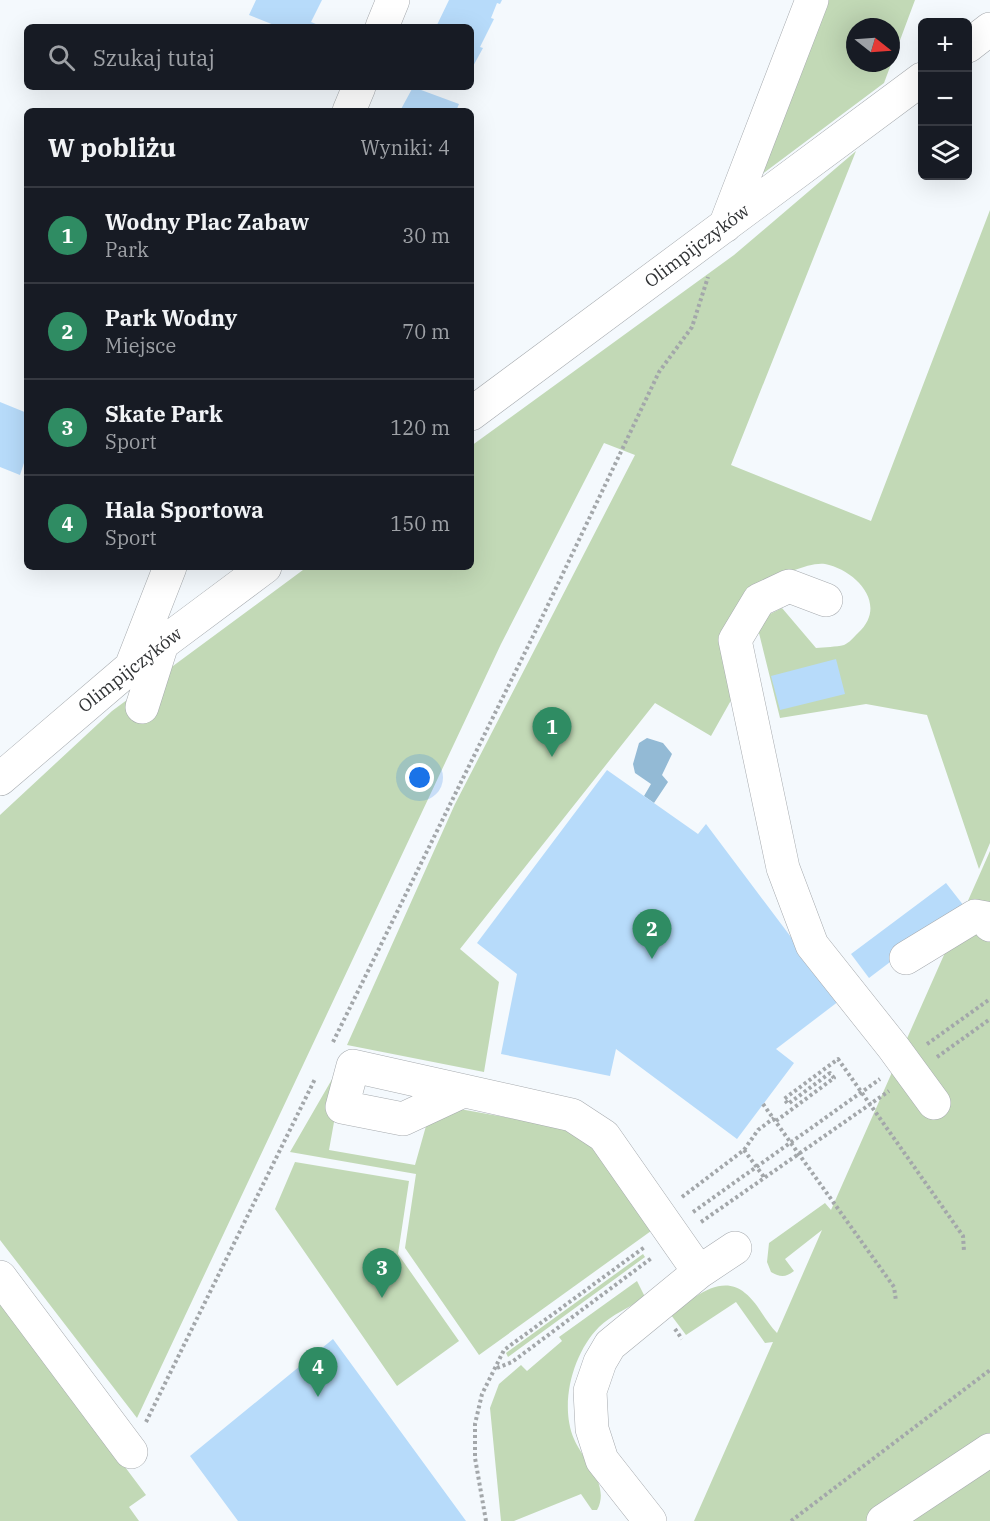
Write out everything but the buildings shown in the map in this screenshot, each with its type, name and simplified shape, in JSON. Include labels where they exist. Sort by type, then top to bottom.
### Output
[{"type":"main road","points":[[383,24],[393,0]]},
{"type":"main road","points":[[724,226],[812,0]]},
{"type":"main road","points":[[972,43],[990,29]]},
{"type":"main road","name":"Olimpijczyków","points":[[474,412],[918,82]]},
{"type":"main road","points":[[350,108],[358,90]]},
{"type":"main road","points":[[131,667],[169,570]]},
{"type":"main road","name":"Olimpijczyków","points":[[0,779],[131,667],[261,570]]},
{"type":"main road","points":[[826,600],[789,586],[759,600],[735,640],[771,818],[796,909],[812,945],[934,1103]]},
{"type":"main road","points":[[142,707],[162,644]]},
{"type":"main road","points":[[906,958],[975,916],[986,918],[990,925]]},
{"type":"main road","points":[[463,1091],[572,1115],[604,1136],[672,1216],[699,1272]]},
{"type":"main road","points":[[650,1521],[602,1460],[592,1429],[590,1391],[600,1362],[610,1346],[699,1272],[735,1248]]},
{"type":"main road","points":[[0,1277],[131,1452]]},
{"type":"main road","points":[[883,1521],[962,1471],[990,1450]]},
{"type":"main road","points":[[908,1521],[936,1500],[962,1471]]},
{"type":"path","points":[[331,1046],[536,630],[659,372],[692,327],[710,271]]},
{"type":"path","points":[[693,1228],[870,1103],[990,999]]},
{"type":"path","points":[[672,1216],[757,1168],[863,1092],[909,1068],[990,1019]]},
{"type":"path","points":[[672,1216],[744,1150],[758,1130],[834,1078],[830,1073],[788,1104],[784,1099],[838,1059],[963,1236],[964,1251]]},
{"type":"path","points":[[131,1452],[315,1078]]},
{"type":"path","points":[[763,1104],[894,1287],[896,1301]]},
{"type":"path","points":[[744,1150],[764,1177]]},
{"type":"path","points":[[486,1521],[475,1458],[475,1424],[482,1394],[504,1350],[648,1244]]},
{"type":"path","points":[[496,1368],[512,1362],[655,1256]]},
{"type":"path","points":[[791,1521],[990,1370]]},
{"type":"green space","points":[[825,0],[915,0],[900,40],[900,18],[846,18],[846,72],[888,72],[884,83],[753,181]]},
{"type":"green space","points":[[856,151],[731,465],[871,521],[990,210],[990,843],[979,869],[927,715],[866,704],[780,718],[756,621],[782,608],[816,648],[830,647],[844,645],[850,641],[867,622],[870,611],[865,590],[848,573],[825,564],[808,566],[787,573],[752,591],[734,695],[711,736],[655,703],[460,949],[499,982],[484,1072],[347,1045],[455,804],[635,455],[604,443],[501,644],[137,1418],[0,1240],[0,815],[112,711],[303,570],[474,570],[474,444],[734,255]]},
{"type":"green space","points":[[990,851],[990,1521],[694,1521],[773,1342],[765,1343],[736,1302],[686,1335],[671,1315],[706,1291],[716,1287],[735,1287],[750,1297],[777,1333],[822,1230],[785,1259],[794,1271],[785,1276],[771,1272],[767,1262],[769,1243],[825,1203],[831,1210]]},
{"type":"green space","points":[[346,1055],[329,1150],[415,1165],[426,1126],[454,1108],[560,1127],[586,1138],[651,1231],[479,1355],[405,1248],[416,1174],[290,1152]]},
{"type":"green space","points":[[295,1162],[409,1181],[398,1254],[459,1341],[397,1386],[275,1209]]},
{"type":"green space","points":[[643,1254],[645,1257],[508,1357],[506,1353]]},
{"type":"green space","points":[[637,1281],[645,1297],[609,1319],[590,1338],[576,1365],[568,1395],[570,1425],[574,1439],[594,1473],[601,1491],[597,1510],[592,1510],[581,1494],[514,1521],[501,1521],[490,1408],[499,1384],[521,1365],[527,1371],[562,1341],[559,1337]]},
{"type":"green space","points":[[0,1300],[146,1495],[129,1507],[139,1521],[0,1521]]},
{"type":"water","points":[[647,738],[663,743],[672,754],[662,775],[668,782],[654,803],[644,796],[651,784],[635,773],[633,764],[639,743]]},
{"type":"place","name":"Wodny Plac Zabaw","points":[[552,757]]},
{"type":"place","name":"Park Wodny","points":[[652,959]]},
{"type":"place","name":"Skate Park","points":[[382,1298]]},
{"type":"place","name":"Hala Sportowa","points":[[318,1397]]}]
